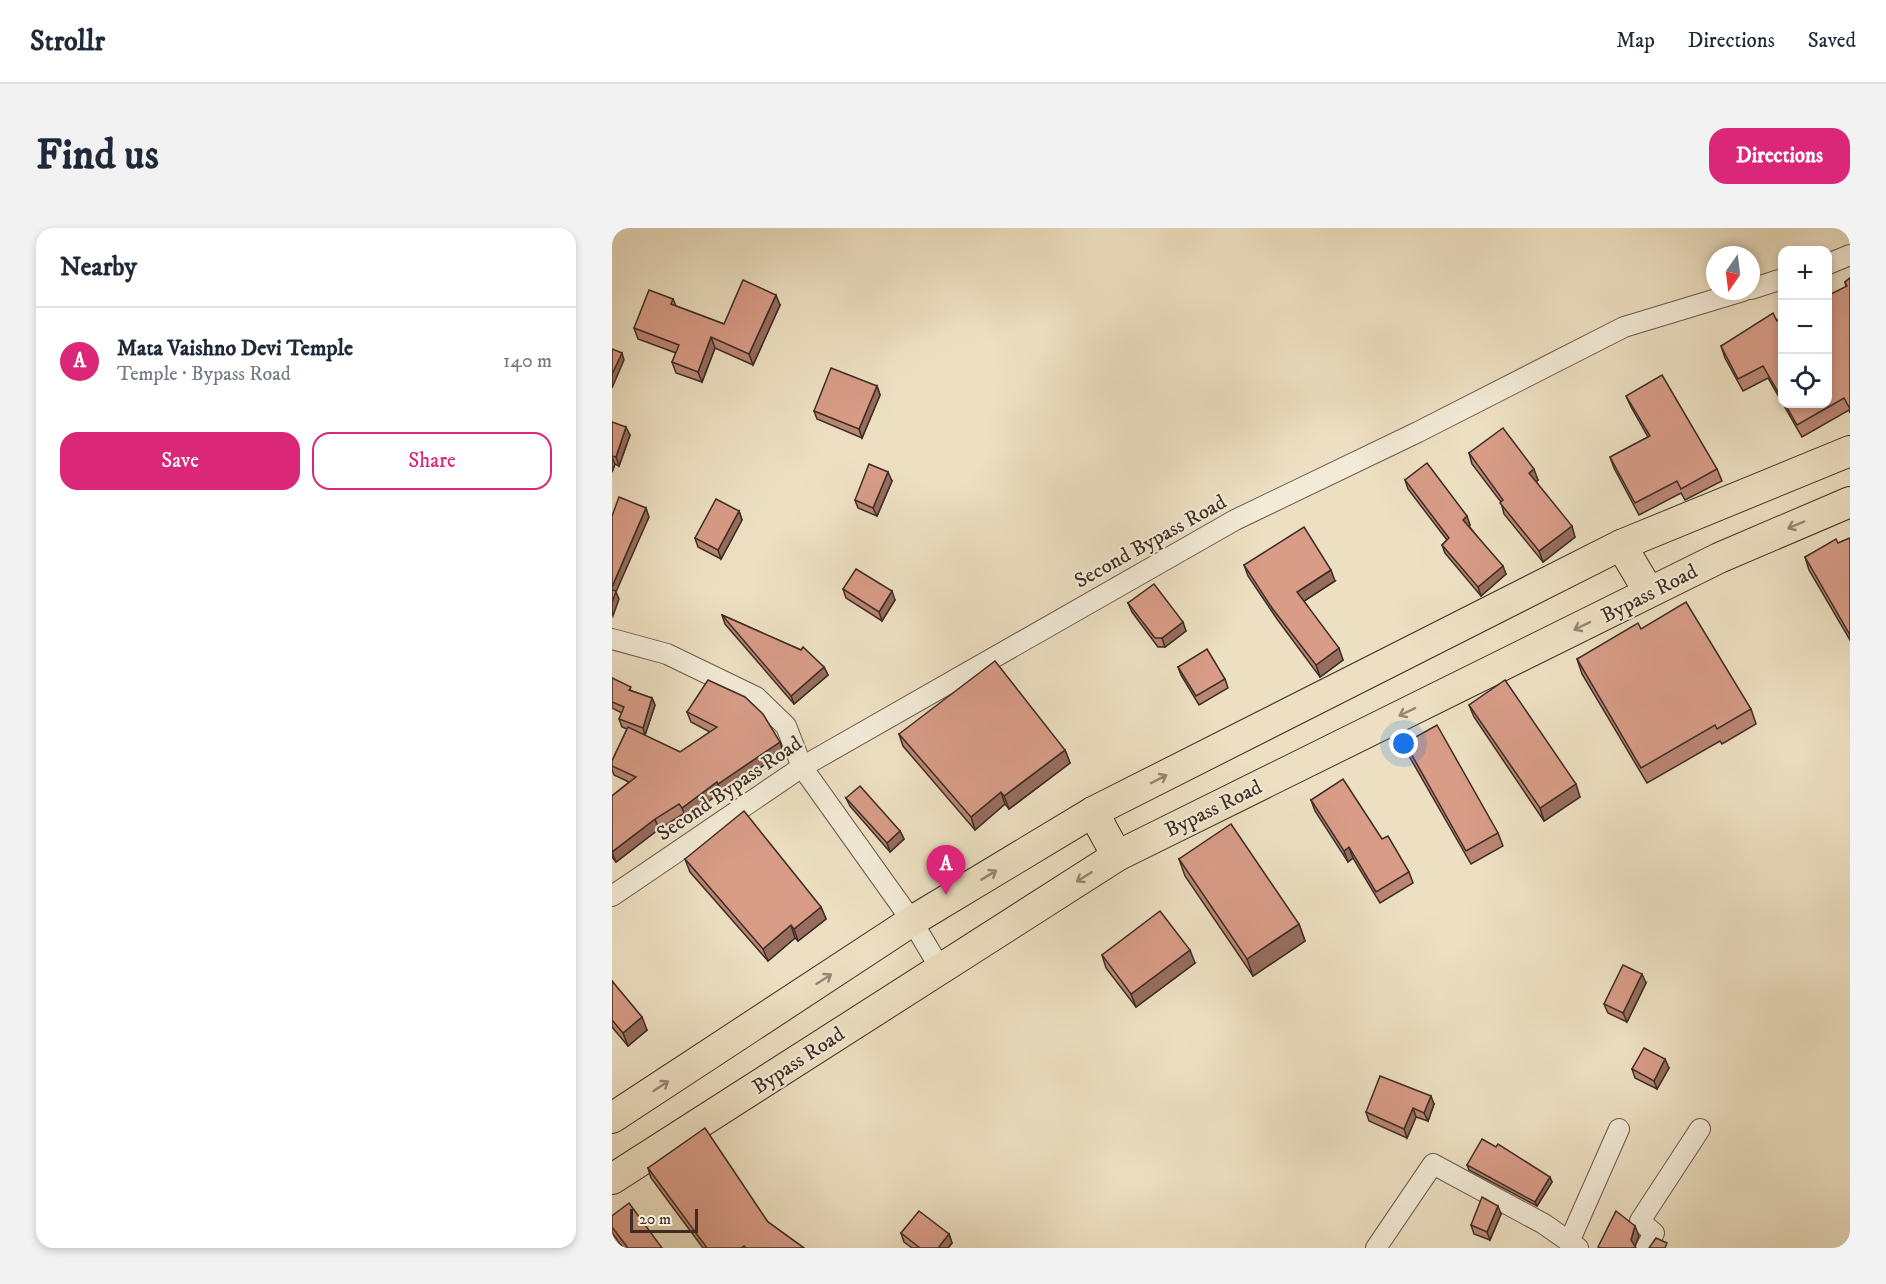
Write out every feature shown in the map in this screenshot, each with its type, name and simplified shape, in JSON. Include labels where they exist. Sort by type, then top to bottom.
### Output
[{"type":"main road","points":[[612,1118],[912,921],[1093,812],[1621,545],[1850,451]]},
{"type":"main road","name":"Bypass Road","points":[[612,1179],[1117,856],[1719,558],[1850,502]]},
{"type":"main road","points":[[1621,545],[1649,592]]},
{"type":"main road","points":[[1093,812],[1117,856]]},
{"type":"street","points":[[1832,262],[1850,255]]},
{"type":"street","points":[[1760,286],[1778,280]]},
{"type":"street","name":"Second Bypass Road","points":[[612,896],[802,766],[1235,520],[1418,432],[1624,327],[1713,300]]},
{"type":"street","points":[[612,639],[667,654],[756,697],[786,726],[802,766],[912,921],[940,968]]},
{"type":"street","points":[[1376,1248],[1433,1164],[1544,1224],[1574,1245],[1619,1129]]},
{"type":"street","points":[[1646,1248],[1654,1233],[1640,1221],[1700,1129]]},
{"type":"building","points":[[1850,278],[1850,409],[1844,398],[1832,405],[1832,294],[1847,286],[1845,282]]},
{"type":"building","points":[[743,280],[776,295],[749,354],[711,337],[698,372],[672,362],[679,345],[634,328],[649,290],[673,299],[671,304],[724,324]]},
{"type":"building","points":[[1773,313],[1778,320],[1778,392],[1763,366],[1738,379],[1721,346]]},
{"type":"building","points":[[612,349],[622,353],[612,374]]},
{"type":"building","points":[[831,368],[877,386],[859,429],[814,411]]},
{"type":"building","points":[[1662,375],[1717,469],[1681,489],[1677,481],[1635,503],[1610,457],[1650,436],[1626,396]]},
{"type":"building","points":[[1787,408],[1827,408],[1797,425]]},
{"type":"building","points":[[612,422],[626,427],[616,457],[612,456]]},
{"type":"building","points":[[1503,428],[1534,469],[1529,473],[1572,526],[1539,551],[1500,503],[1503,500],[1469,453]]},
{"type":"building","points":[[1427,463],[1467,516],[1463,520],[1503,566],[1478,587],[1442,545],[1449,538],[1405,480]]},
{"type":"building","points":[[869,464],[888,472],[873,508],[855,500]]},
{"type":"building","points":[[619,497],[646,508],[612,587],[612,516]]},
{"type":"building","points":[[716,499],[739,511],[718,550],[695,538]]},
{"type":"building","points":[[1304,527],[1331,570],[1297,592],[1339,648],[1316,665],[1272,608],[1244,565]]},
{"type":"building","points":[[1850,538],[1850,635],[1805,557],[1836,539],[1838,543]]},
{"type":"building","points":[[856,569],[892,591],[879,612],[843,589]]},
{"type":"building","points":[[1154,584],[1183,622],[1162,638],[1155,638],[1128,603]]},
{"type":"building","points":[[612,590],[616,591],[612,603]]},
{"type":"building","points":[[1686,602],[1751,709],[1717,729],[1715,725],[1641,768],[1577,659],[1638,623],[1641,629]]},
{"type":"building","points":[[722,615],[801,650],[803,647],[824,667],[791,696]]},
{"type":"building","points":[[1207,649],[1225,679],[1196,696],[1178,667]]},
{"type":"building","points":[[995,661],[1065,750],[1004,796],[1001,792],[971,817],[899,734]]},
{"type":"building","points":[[612,678],[631,687],[629,690],[652,698],[643,728],[619,719],[624,707],[612,702]]},
{"type":"building","points":[[708,680],[745,697],[763,714],[780,742],[718,784],[717,782],[682,808],[679,804],[655,819],[612,852],[612,796],[636,777],[612,766],[612,761],[628,727],[680,752],[717,727],[687,712]]},
{"type":"building","points":[[1505,680],[1576,784],[1540,808],[1469,705]]},
{"type":"building","points":[[1437,725],[1498,833],[1466,851],[1405,743]]},
{"type":"building","points":[[1343,779],[1382,839],[1388,836],[1409,872],[1376,892],[1349,847],[1344,851],[1311,800]]},
{"type":"building","points":[[860,786],[900,831],[887,843],[846,798]]},
{"type":"building","points":[[744,811],[821,907],[794,929],[791,925],[763,949],[685,859]]},
{"type":"building","points":[[1231,824],[1299,924],[1247,959],[1179,859]]},
{"type":"building","points":[[1160,911],[1190,950],[1131,994],[1102,955]]},
{"type":"building","points":[[1623,965],[1642,974],[1623,1013],[1604,1004]]},
{"type":"building","points":[[612,981],[642,1017],[623,1033],[612,1020]]},
{"type":"building","points":[[1644,1048],[1665,1059],[1654,1081],[1632,1069]]},
{"type":"building","points":[[1380,1076],[1431,1096],[1424,1113],[1413,1108],[1404,1129],[1366,1112]]},
{"type":"building","points":[[705,1128],[768,1222],[804,1248],[746,1248],[744,1246],[741,1248],[707,1248],[648,1168]]},
{"type":"building","points":[[1482,1139],[1496,1147],[1498,1144],[1550,1177],[1535,1202],[1467,1165]]},
{"type":"building","points":[[1482,1197],[1498,1206],[1487,1232],[1471,1225]]},
{"type":"building","points":[[629,1203],[662,1248],[628,1248],[612,1227],[612,1216]]},
{"type":"building","points":[[919,1211],[949,1234],[938,1248],[920,1248],[901,1233]]},
{"type":"building","points":[[1616,1211],[1635,1226],[1631,1240],[1636,1248],[1598,1247]]},
{"type":"building","points":[[1656,1238],[1667,1243],[1665,1248],[1649,1248]]},
{"type":"place","name":"Mata Vaishno Devi Temple","points":[[946,895]]}]
